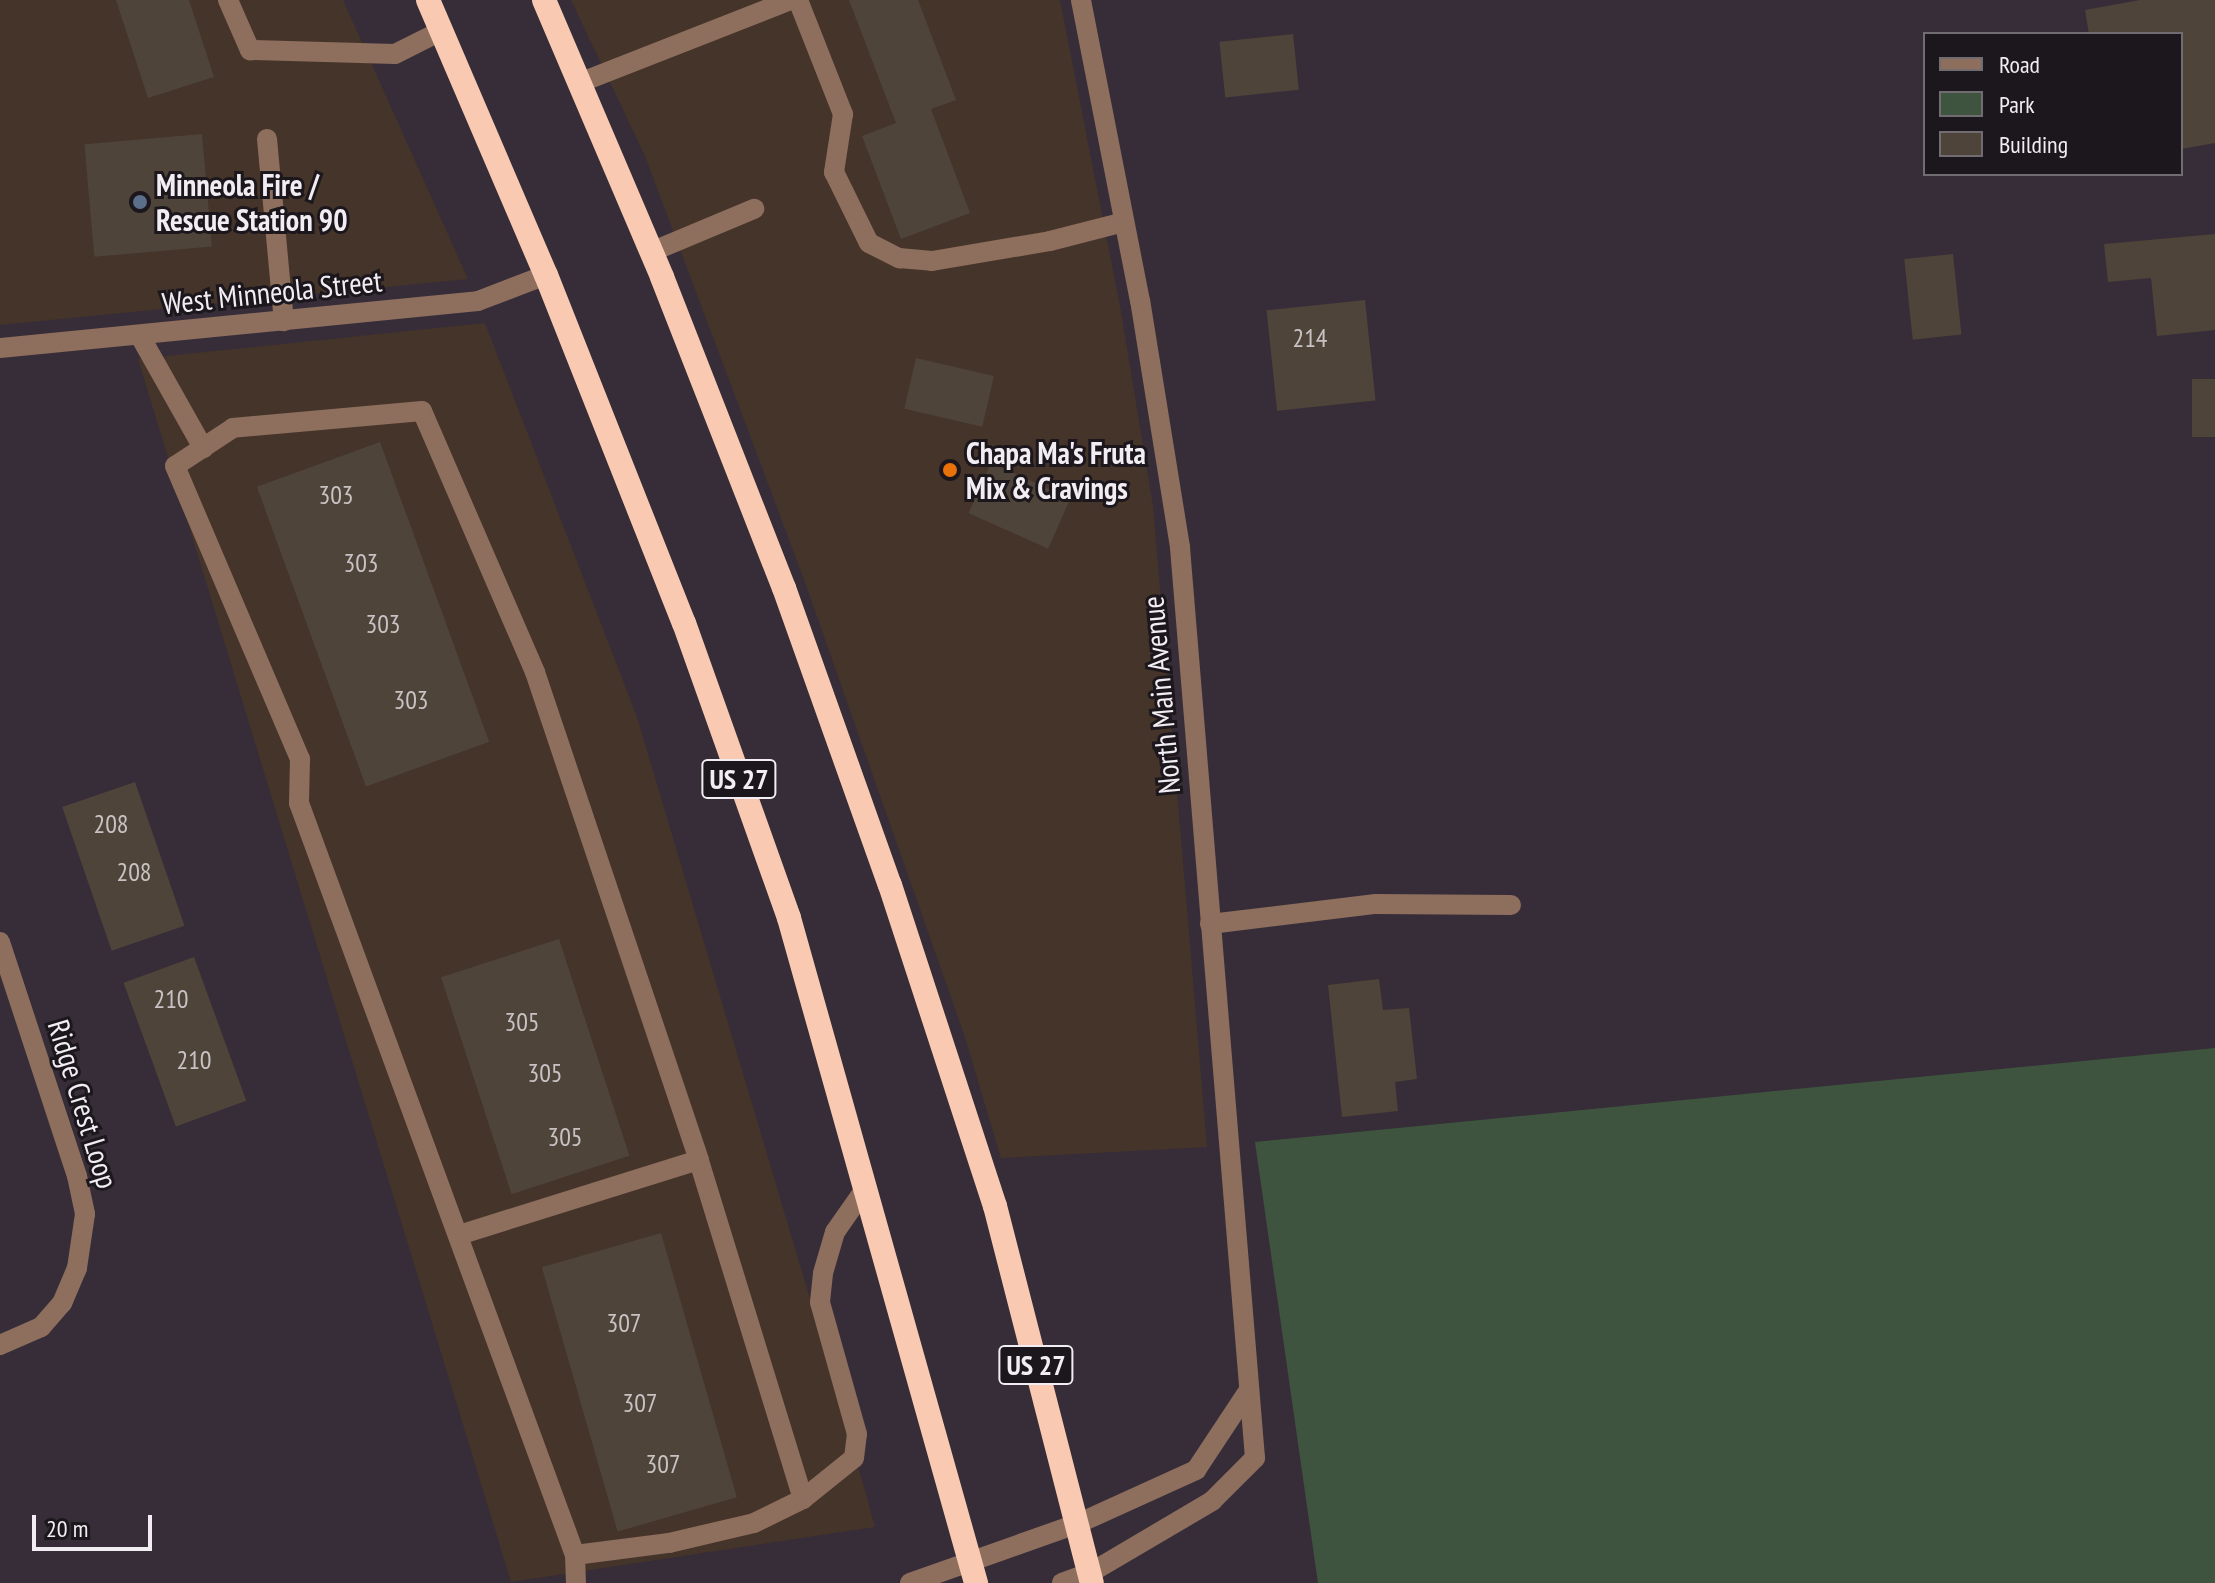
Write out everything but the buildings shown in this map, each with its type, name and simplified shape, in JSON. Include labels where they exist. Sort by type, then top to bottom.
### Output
[{"type":"highway","name":"US 27","points":[[428,0],[546,275],[684,623],[789,918],[973,1572]]},
{"type":"highway","name":"US 27","points":[[544,0],[651,252],[784,588],[890,885],[995,1206],[1091,1578]]},
{"type":"street","points":[[228,0],[250,50],[395,54],[441,31]]},
{"type":"street","points":[[579,83],[791,0]]},
{"type":"street","points":[[798,0],[843,114],[834,172],[869,243],[899,258],[932,261],[1050,241],[1124,222]]},
{"type":"street","name":"North Main Avenue","points":[[1081,0],[1124,222],[1180,547],[1247,1393],[1255,1458],[1212,1501],[1091,1578]]},
{"type":"street","points":[[267,139],[284,321]]},
{"type":"street","points":[[651,252],[754,209]]},
{"type":"street","name":"West Minneola Street","points":[[0,348],[478,301],[546,275]]},
{"type":"street","points":[[140,336],[203,448]]},
{"type":"street","points":[[576,1583],[575,1555],[459,1235],[366,993],[299,803],[300,759],[175,466],[233,428],[422,411],[535,672],[699,1160],[803,1499]]},
{"type":"street","points":[[1210,924],[1376,904],[1511,905]]},
{"type":"street","name":"Ridge Crest Loop","points":[[0,942],[77,1176],[85,1214],[77,1268],[62,1303],[41,1327],[0,1345]]},
{"type":"street","points":[[459,1235],[699,1160]]},
{"type":"street","points":[[575,1555],[704,1536],[754,1523],[803,1499],[854,1458],[858,1443],[820,1302],[823,1273],[835,1232],[865,1189]]},
{"type":"street","points":[[910,1583],[973,1572],[1196,1470],[1247,1393]]},
{"type":"street","points":[[1062,1583],[1091,1578]]},
{"type":"shaded area","points":[[0,0],[343,0],[468,279],[0,325]]},
{"type":"shaded area","points":[[571,0],[1060,0],[1120,306],[1153,506],[1207,1147],[1001,1158],[964,1034],[802,574],[645,156]]},
{"type":"shaded area","points":[[485,323],[637,717],[875,1527],[511,1582],[138,359]]},
{"type":"green space","points":[[2215,1048],[2215,1583],[1318,1583],[1255,1142]]},
{"type":"place","name":"Minneola Fire / Rescue Station 90","points":[[140,202]]},
{"type":"place","name":"Chapa Ma's Fruta Mix & Cravings","points":[[950,470]]}]
